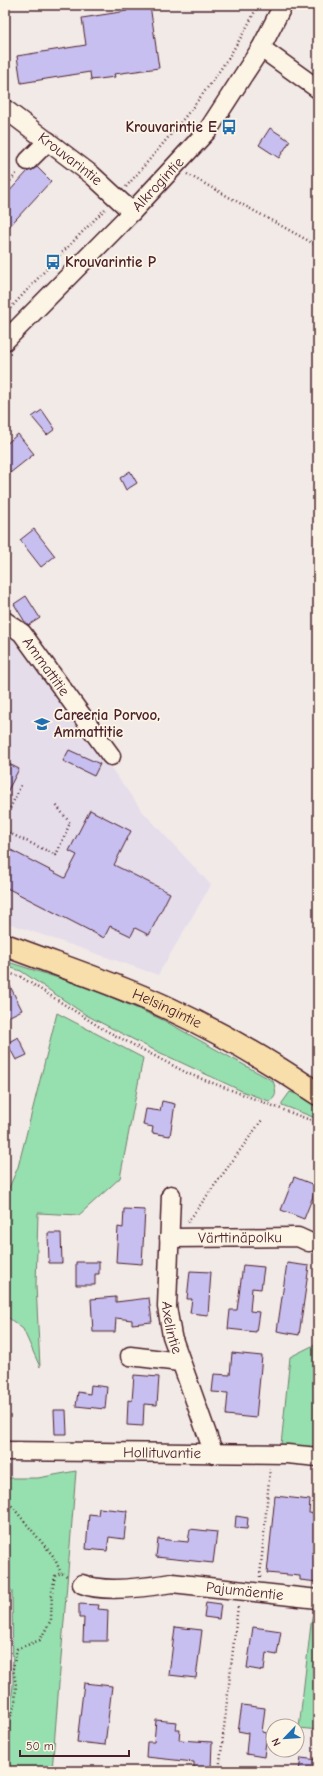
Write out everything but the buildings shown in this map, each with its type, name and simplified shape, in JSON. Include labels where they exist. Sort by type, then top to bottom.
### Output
[{"type":"main road","name":"Helsingintie","points":[[5,945],[131,992],[170,1009],[258,1056],[318,1094]]},
{"type":"street","name":"Alkrogintie","points":[[5,341],[132,212],[208,130],[261,48],[283,5]]},
{"type":"street","points":[[261,48],[318,89]]},
{"type":"street","name":"Krouvarintie","points":[[5,109],[92,175],[132,212]]},
{"type":"street","points":[[28,162],[48,141]]},
{"type":"street","name":"Ammattitie","points":[[5,622],[22,632],[111,756]]},
{"type":"street","name":"Axelintie","points":[[171,1194],[177,1238],[167,1307],[172,1336],[180,1362],[214,1454]]},
{"type":"street","name":"Värttinäpolku","points":[[177,1238],[298,1237],[309,1242]]},
{"type":"street","points":[[130,1356],[180,1362]]},
{"type":"street","name":"Hollituvantie","points":[[5,1451],[287,1454],[318,1457]]},
{"type":"street","name":"Pajumäentie","points":[[82,1584],[92,1588],[104,1589],[157,1586],[172,1583],[318,1599]]},
{"type":"path","points":[[5,314],[53,262],[117,198],[200,97],[235,48],[258,5]]},
{"type":"path","points":[[5,187],[28,162]]},
{"type":"path","points":[[174,166],[318,246]]},
{"type":"path","points":[[5,819],[21,785]]},
{"type":"path","points":[[5,831],[56,855],[70,823],[56,805]]},
{"type":"path","points":[[5,972],[21,978],[103,1029],[189,1074],[318,1123]]},
{"type":"path","points":[[177,1238],[262,1120]]},
{"type":"path","points":[[258,1593],[270,1466]]},
{"type":"path","points":[[5,1501],[16,1510],[54,1557],[61,1573],[82,1584]]},
{"type":"path","points":[[5,1735],[15,1704],[16,1685],[13,1668],[17,1649],[40,1640],[43,1636],[51,1620],[52,1592],[55,1576],[61,1573]]},
{"type":"path","points":[[220,1771],[240,1591]]},
{"type":"shaded area","name":"Careeria Porvoo, Ammattitie","points":[[5,629],[15,636],[143,812],[211,885],[158,975],[5,922]]},
{"type":"green space","points":[[5,961],[93,989],[163,1020],[273,1081],[275,1090],[274,1098],[269,1101],[244,1092],[148,1047],[86,1015],[21,971],[5,966]]},
{"type":"green space","points":[[57,1013],[143,1058],[120,1178],[79,1215],[38,1213],[36,1285],[40,1367],[23,1329],[5,1315],[5,1197],[18,1167]]},
{"type":"green space","points":[[290,1092],[299,1095],[318,1107],[318,1119],[282,1105]]},
{"type":"green space","points":[[318,1343],[318,1370],[316,1375],[318,1376],[318,1449],[281,1445],[290,1357]]},
{"type":"green space","points":[[76,1471],[52,1771],[5,1771],[13,1684],[12,1591],[5,1585],[5,1478],[38,1478]]},
{"type":"green space","points":[[318,1608],[318,1730],[305,1729],[305,1718],[300,1718],[314,1610]]},
{"type":"place","name":"Krouvarintie E","points":[[229,127]]},
{"type":"place","name":"Krouvarintie P","points":[[53,262]]},
{"type":"place","name":"Careeria Porvoo, Ammattitie","points":[[42,724]]}]
